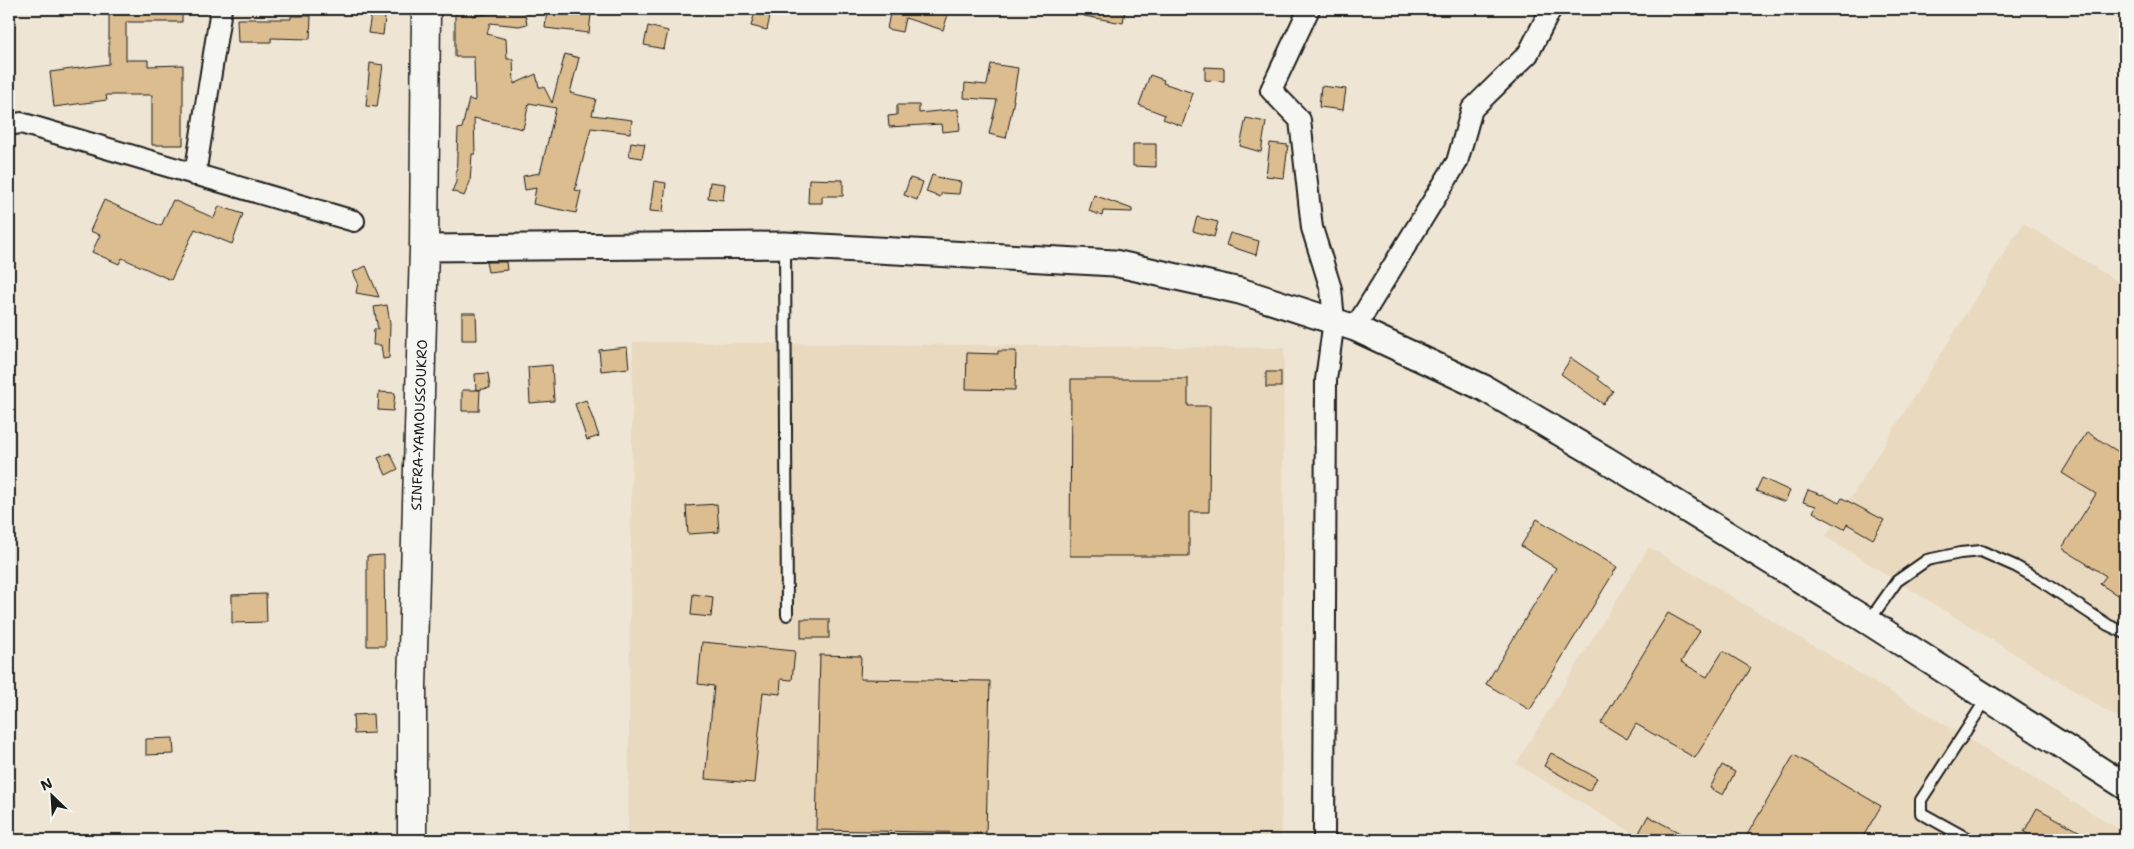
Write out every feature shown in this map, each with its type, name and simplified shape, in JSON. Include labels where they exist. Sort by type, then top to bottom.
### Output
[{"type":"main road","name":"SINFRA-YAMOUSSOUKRO","points":[[412,840],[415,551],[424,248],[426,9]]},
{"type":"street","points":[[195,175],[221,9]]},
{"type":"street","points":[[1309,9],[1271,90],[1300,120],[1312,228],[1331,289],[1345,324]]},
{"type":"street","points":[[1324,840],[1326,380],[1345,324],[1457,162],[1472,108],[1528,54],[1551,9]]},
{"type":"street","points":[[9,125],[21,123],[354,221]]},
{"type":"street","points":[[424,248],[785,245],[1114,263],[1240,291],[1345,324],[1484,388],[1605,459],[1868,622],[2125,786]]},
{"type":"lane","points":[[785,245],[787,615]]},
{"type":"lane","points":[[1868,622],[1897,581],[1927,560],[1981,551],[2015,566],[2038,579],[2125,634]]},
{"type":"lane","points":[[1970,840],[1921,814],[1921,800],[1987,698]]},
{"type":"shaded area","points":[[2023,223],[2125,286],[2125,711],[2120,719],[1826,537]]},
{"type":"shaded area","points":[[633,342],[1284,348],[1281,840],[628,840]]},
{"type":"shaded area","points":[[1649,547],[2125,833],[2125,840],[1645,840],[1516,764]]},
{"type":"building","points":[[109,9],[182,9],[182,22],[126,22],[126,60],[148,60],[148,66],[183,65],[183,145],[152,145],[152,95],[106,95],[107,100],[54,107],[50,72],[109,64]]},
{"type":"building","points":[[372,9],[386,9],[383,35],[368,33]]},
{"type":"building","points":[[455,9],[472,9],[472,16],[524,9],[527,24],[519,26],[490,23],[487,34],[506,39],[507,59],[513,59],[514,84],[536,74],[539,87],[544,87],[552,103],[565,54],[579,58],[570,93],[596,99],[592,115],[632,120],[630,133],[591,128],[575,190],[581,191],[576,213],[533,204],[536,188],[525,190],[523,176],[540,173],[556,108],[529,103],[523,129],[474,118],[475,154],[472,154],[470,182],[464,196],[452,191],[456,182],[458,129],[462,128],[469,99],[475,101],[474,57],[455,57]]},
{"type":"building","points":[[886,9],[950,9],[943,30],[905,18],[902,32],[887,29],[890,13]]},
{"type":"building","points":[[1084,9],[1125,9],[1123,23],[1084,16]]},
{"type":"building","points":[[547,10],[591,14],[589,33],[545,28]]},
{"type":"building","points":[[755,12],[770,16],[767,30],[751,26]]},
{"type":"building","points":[[291,16],[311,16],[310,39],[271,38],[271,42],[238,42],[237,19],[291,19]]},
{"type":"building","points":[[648,26],[668,31],[664,49],[644,45]]},
{"type":"building","points":[[370,63],[383,65],[377,107],[366,106]]},
{"type":"building","points":[[991,64],[1018,68],[1006,138],[989,134],[997,100],[964,98],[965,83],[987,85]]},
{"type":"building","points":[[1205,67],[1224,68],[1224,81],[1205,80]]},
{"type":"building","points":[[1150,75],[1164,80],[1163,83],[1193,93],[1182,126],[1163,119],[1165,115],[1139,105]]},
{"type":"building","points":[[1321,86],[1346,89],[1343,110],[1319,107]]},
{"type":"building","points":[[897,105],[919,105],[919,113],[958,109],[960,130],[942,132],[941,124],[889,127],[888,116],[897,115]]},
{"type":"building","points":[[1246,118],[1266,122],[1261,152],[1240,146]]},
{"type":"building","points":[[631,142],[645,144],[642,158],[629,156]]},
{"type":"building","points":[[1270,143],[1288,145],[1284,178],[1266,176]]},
{"type":"building","points":[[1133,144],[1156,144],[1156,167],[1133,166]]},
{"type":"building","points":[[932,175],[961,182],[959,194],[942,193],[940,197],[926,192]]},
{"type":"building","points":[[910,178],[923,182],[917,200],[904,195]]},
{"type":"building","points":[[809,179],[843,180],[843,196],[822,196],[822,203],[808,203]]},
{"type":"building","points":[[654,181],[666,183],[663,212],[650,211]]},
{"type":"building","points":[[710,182],[725,184],[723,200],[708,198]]},
{"type":"building","points":[[1094,195],[1132,209],[1132,212],[1103,211],[1102,216],[1089,211]]},
{"type":"building","points":[[104,200],[161,226],[173,200],[214,218],[219,206],[243,214],[232,244],[195,229],[171,280],[122,258],[119,264],[92,252],[100,235],[90,231]]},
{"type":"building","points":[[1197,217],[1218,222],[1214,237],[1193,231]]},
{"type":"building","points":[[1230,233],[1259,241],[1256,255],[1226,245]]},
{"type":"building","points":[[486,262],[506,262],[507,270],[488,272]]},
{"type":"building","points":[[366,266],[379,297],[356,293],[358,283],[353,272]]},
{"type":"building","points":[[387,305],[390,323],[389,358],[383,359],[381,345],[373,345],[374,329],[378,329],[374,307]]},
{"type":"building","points":[[462,313],[476,313],[477,340],[462,340]]},
{"type":"building","points":[[627,347],[629,368],[601,371],[599,350]]},
{"type":"building","points":[[998,351],[1016,351],[1015,390],[966,389],[967,353],[998,354]]},
{"type":"building","points":[[1571,358],[1599,377],[1598,379],[1613,391],[1603,404],[1561,374]]},
{"type":"building","points":[[552,365],[554,401],[530,403],[528,367]]},
{"type":"building","points":[[1266,372],[1281,372],[1281,387],[1266,387]]},
{"type":"building","points":[[488,373],[490,388],[476,390],[475,374]]},
{"type":"building","points":[[1071,379],[1188,379],[1188,406],[1210,406],[1209,512],[1189,512],[1189,556],[1070,556]]},
{"type":"building","points":[[462,390],[480,390],[479,411],[462,411]]},
{"type":"building","points":[[379,392],[395,393],[393,411],[378,410]]},
{"type":"building","points":[[586,400],[599,436],[587,440],[575,404]]},
{"type":"building","points":[[2087,432],[2125,456],[2125,600],[2100,584],[2106,576],[2062,548],[2096,494],[2062,473]]},
{"type":"building","points":[[390,453],[398,469],[386,475],[378,458]]},
{"type":"building","points":[[1762,478],[1790,491],[1785,502],[1756,491]]},
{"type":"building","points":[[1808,490],[1822,494],[1839,503],[1842,498],[1884,520],[1873,539],[1847,524],[1844,529],[1813,512],[1816,506],[1803,502]]},
{"type":"building","points":[[717,504],[719,532],[688,534],[686,506]]},
{"type":"building","points":[[1537,519],[1617,567],[1530,710],[1486,684],[1556,568],[1521,546]]},
{"type":"building","points":[[384,555],[385,646],[367,646],[367,556]]},
{"type":"building","points":[[266,594],[267,622],[232,623],[232,595]]},
{"type":"building","points":[[693,594],[713,597],[711,617],[691,615]]},
{"type":"building","points":[[1668,613],[1700,631],[1681,662],[1707,677],[1723,651],[1751,668],[1695,758],[1636,724],[1627,739],[1601,723]]},
{"type":"building","points":[[801,619],[829,619],[829,638],[801,638]]},
{"type":"building","points":[[702,642],[795,651],[792,680],[781,679],[780,694],[763,692],[754,783],[705,779],[714,686],[698,684]]},
{"type":"building","points":[[820,655],[861,656],[860,679],[990,681],[986,833],[816,830]]},
{"type":"building","points":[[373,714],[374,733],[354,734],[353,715]]},
{"type":"building","points":[[173,738],[174,754],[146,755],[146,739]]},
{"type":"building","points":[[1551,753],[1597,778],[1589,791],[1544,766]]},
{"type":"building","points":[[1794,755],[1881,806],[1861,840],[1744,840]]},
{"type":"building","points":[[1722,765],[1735,772],[1723,795],[1710,788]]},
{"type":"building","points":[[2037,808],[2095,840],[2039,840],[2024,832]]},
{"type":"building","points":[[1648,816],[1693,840],[1652,840],[1639,833]]}]
